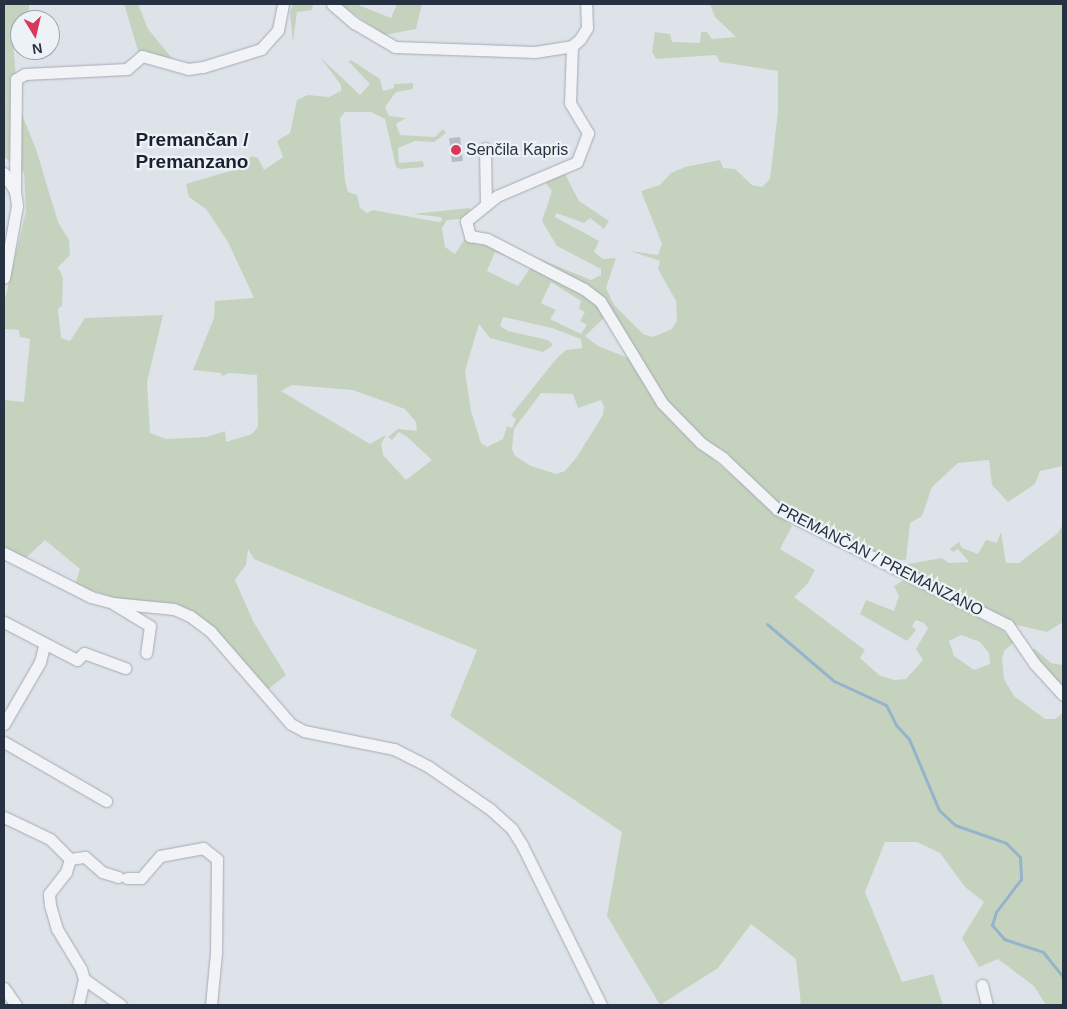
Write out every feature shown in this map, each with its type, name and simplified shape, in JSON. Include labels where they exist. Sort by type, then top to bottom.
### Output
[{"type":"street","points":[[4,278],[14,234],[16,78],[25,74],[127,69],[142,56],[188,69],[203,67],[261,49],[278,30],[282,4]]},
{"type":"street","points":[[332,4],[370,33],[395,47],[410,50],[535,52],[572,46],[587,28],[586,4]]},
{"type":"street","name":"PREMANČAN / PREMANZANO","points":[[572,46],[570,103],[588,133],[577,162],[522,183],[486,204],[466,221],[470,236],[487,239],[559,274],[600,302],[662,402],[701,443],[723,458],[777,509],[1008,625],[1034,663],[1063,695]]},
{"type":"street","points":[[485,148],[482,167],[486,204]]},
{"type":"street","points":[[4,173],[15,191]]},
{"type":"street","points":[[4,553],[72,590],[113,603],[174,609],[211,632],[291,724],[304,732],[378,744],[407,754],[503,820],[542,880],[601,1005]]},
{"type":"street","points":[[72,590],[79,602]]},
{"type":"street","points":[[113,603],[150,626],[146,653]]},
{"type":"street","points":[[4,622],[44,646],[78,660],[84,653],[125,668]]},
{"type":"street","points":[[4,724],[40,662],[44,646]]},
{"type":"street","points":[[4,742],[106,801]]},
{"type":"street","points":[[4,817],[50,839],[70,859]]},
{"type":"street","points":[[70,859],[85,857],[102,872],[123,878],[141,878],[160,856],[203,848],[217,859],[216,953],[211,1005]]},
{"type":"street","points":[[70,859],[66,872],[49,894],[57,929],[84,979],[122,1005]]},
{"type":"street","points":[[78,1005],[84,979]]},
{"type":"street","points":[[982,985],[987,1005]]},
{"type":"street","points":[[4,988],[16,1005]]},
{"type":"green space","points":[[4,4],[29,4],[29,10],[10,10],[10,60],[14,60],[18,105],[36,149],[58,222],[69,240],[70,255],[58,267],[63,278],[62,306],[58,309],[61,338],[70,341],[85,318],[163,315],[147,382],[150,433],[166,439],[207,437],[225,431],[226,442],[252,434],[258,427],[257,375],[229,373],[222,376],[221,373],[193,370],[214,318],[215,301],[254,298],[228,242],[206,209],[189,197],[186,184],[237,169],[252,156],[258,158],[264,170],[283,157],[277,141],[290,133],[297,100],[308,95],[329,97],[341,91],[341,85],[320,57],[360,95],[370,84],[348,61],[351,60],[380,79],[383,91],[394,88],[394,84],[413,83],[413,89],[396,92],[385,107],[389,116],[406,118],[396,124],[400,135],[435,137],[443,129],[446,133],[434,142],[415,141],[398,148],[399,163],[423,161],[424,167],[400,169],[396,167],[385,119],[371,112],[345,112],[340,118],[345,181],[348,192],[357,195],[360,208],[367,213],[373,210],[438,222],[442,221],[441,217],[413,214],[469,208],[471,210],[460,219],[447,220],[442,228],[445,247],[455,254],[467,236],[477,245],[488,243],[584,294],[597,305],[605,317],[585,336],[598,346],[631,359],[664,412],[695,444],[792,526],[780,549],[815,570],[808,583],[794,597],[865,650],[860,658],[879,675],[894,680],[906,679],[923,660],[916,649],[928,628],[924,623],[916,620],[912,626],[916,630],[907,641],[860,614],[866,600],[894,611],[899,596],[894,586],[904,580],[1002,630],[1014,642],[1004,651],[1002,659],[1004,679],[1014,696],[1045,719],[1055,719],[1063,713],[1063,1005],[1046,1005],[1034,986],[998,959],[979,967],[962,938],[984,902],[965,887],[940,853],[917,842],[885,842],[865,892],[902,982],[933,974],[943,1005],[801,1005],[796,959],[751,924],[718,968],[660,1005],[607,916],[622,832],[450,716],[477,650],[254,559],[248,549],[246,565],[235,580],[253,621],[286,675],[266,691],[187,610],[115,598],[75,585],[80,569],[45,540],[26,558],[4,548],[4,381],[5,400],[24,402],[30,339],[20,337],[19,330],[4,329],[4,303],[26,211],[24,172],[4,157]],"holes":[[[495,252],[531,267],[518,286],[487,271]],[[551,282],[581,301],[579,309],[585,312],[580,321],[587,325],[581,334],[550,319],[556,310],[541,303]],[[503,317],[552,328],[581,339],[582,348],[566,350],[557,358],[511,415],[516,419],[512,428],[507,426],[503,439],[487,447],[481,443],[471,411],[465,371],[479,324],[490,338],[543,352],[553,345],[548,340],[508,331],[500,326]],[[292,385],[353,390],[405,409],[416,422],[417,431],[398,429],[388,437],[392,440],[399,432],[432,460],[406,480],[383,455],[381,444],[386,435],[370,444],[281,391]],[[541,393],[573,394],[578,408],[601,400],[604,407],[603,415],[576,458],[565,471],[556,474],[531,466],[515,456],[512,449],[514,429]],[[961,635],[980,642],[989,653],[990,664],[974,670],[954,656],[949,641]]]},
{"type":"green space","points":[[124,4],[138,4],[148,29],[176,63],[139,54]]},
{"type":"green space","points":[[293,4],[313,4],[312,10],[297,12],[293,42],[290,12]]},
{"type":"green space","points":[[340,4],[356,4],[391,18],[397,4],[422,4],[416,29],[384,35]]},
{"type":"green space","points":[[710,4],[1063,4],[1063,466],[1040,471],[1035,484],[1008,502],[992,485],[989,460],[958,463],[932,487],[922,516],[910,523],[906,560],[881,559],[799,521],[698,435],[666,400],[627,336],[564,273],[535,257],[591,280],[601,275],[601,269],[557,246],[542,221],[552,191],[545,182],[565,174],[579,201],[609,221],[604,229],[590,218],[584,223],[556,213],[555,217],[599,241],[594,252],[603,259],[616,258],[606,288],[614,305],[643,334],[653,337],[672,329],[677,321],[676,301],[658,269],[660,261],[630,251],[658,255],[662,244],[641,191],[660,185],[671,173],[685,167],[720,160],[723,168],[735,169],[752,185],[762,187],[770,179],[778,112],[778,71],[720,62],[716,55],[656,59],[652,52],[655,32],[670,34],[672,42],[700,43],[701,32],[707,32],[712,39],[736,37],[715,17]]},
{"type":"green space","points":[[1063,524],[1063,622],[1047,632],[1004,622],[897,566],[942,558],[949,563],[969,562],[958,549],[953,552],[950,549],[959,542],[962,548],[978,554],[986,540],[997,543],[1001,532],[1006,563],[1019,563],[1058,533]]},
{"type":"green space","points":[[1035,649],[1051,663],[1063,665],[1063,690],[1029,650]]},
{"type":"building","name":"Senčila Kapris","points":[[460,137],[463,161],[452,162],[449,138]]},
{"type":"waterway","points":[[767,624],[834,681],[886,705],[896,725],[909,739],[939,810],[955,825],[1006,843],[1020,857],[1021,879],[996,912],[992,925],[1004,939],[1043,952],[1063,977]]},
{"type":"place","name":"Senčila Kapris","points":[[456,150]]},
{"type":"district","name":"Premančan / Premanzano","points":[[192,151]]}]
